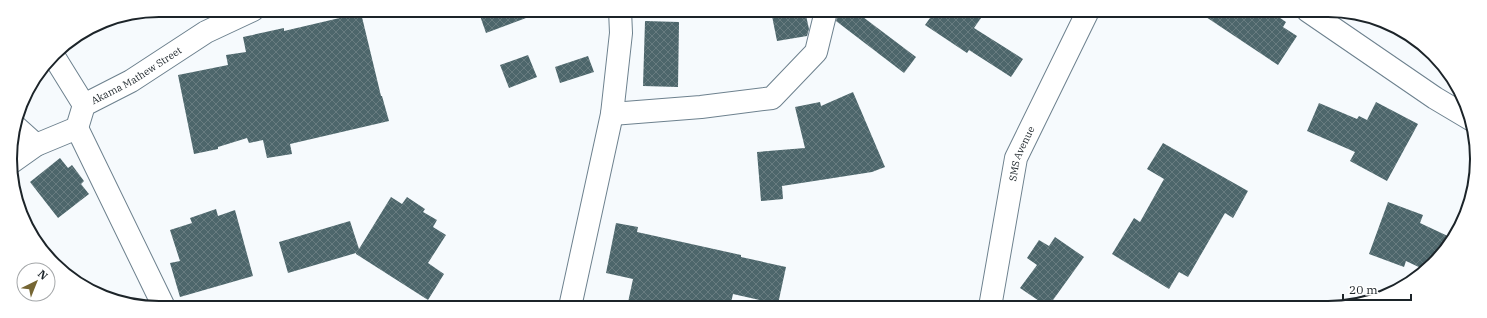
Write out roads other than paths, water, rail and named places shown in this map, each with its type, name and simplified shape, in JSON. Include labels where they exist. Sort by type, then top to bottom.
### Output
[{"type":"street","name":"Akama Mathew Street","points":[[77,128],[84,105],[131,81],[206,32],[238,17]]},
{"type":"street","points":[[571,301],[612,114],[621,33],[620,17]]},
{"type":"street","points":[[612,114],[701,107],[772,98],[816,52],[825,17]]},
{"type":"street","name":"SMS Avenue","points":[[991,301],[1016,158],[1085,17]]},
{"type":"street","points":[[1317,17],[1435,98],[1462,114]]},
{"type":"street","points":[[57,61],[84,105]]},
{"type":"street","points":[[17,158],[36,145],[77,128],[161,301]]},
{"type":"street","points":[[20,131],[36,145]]}]
